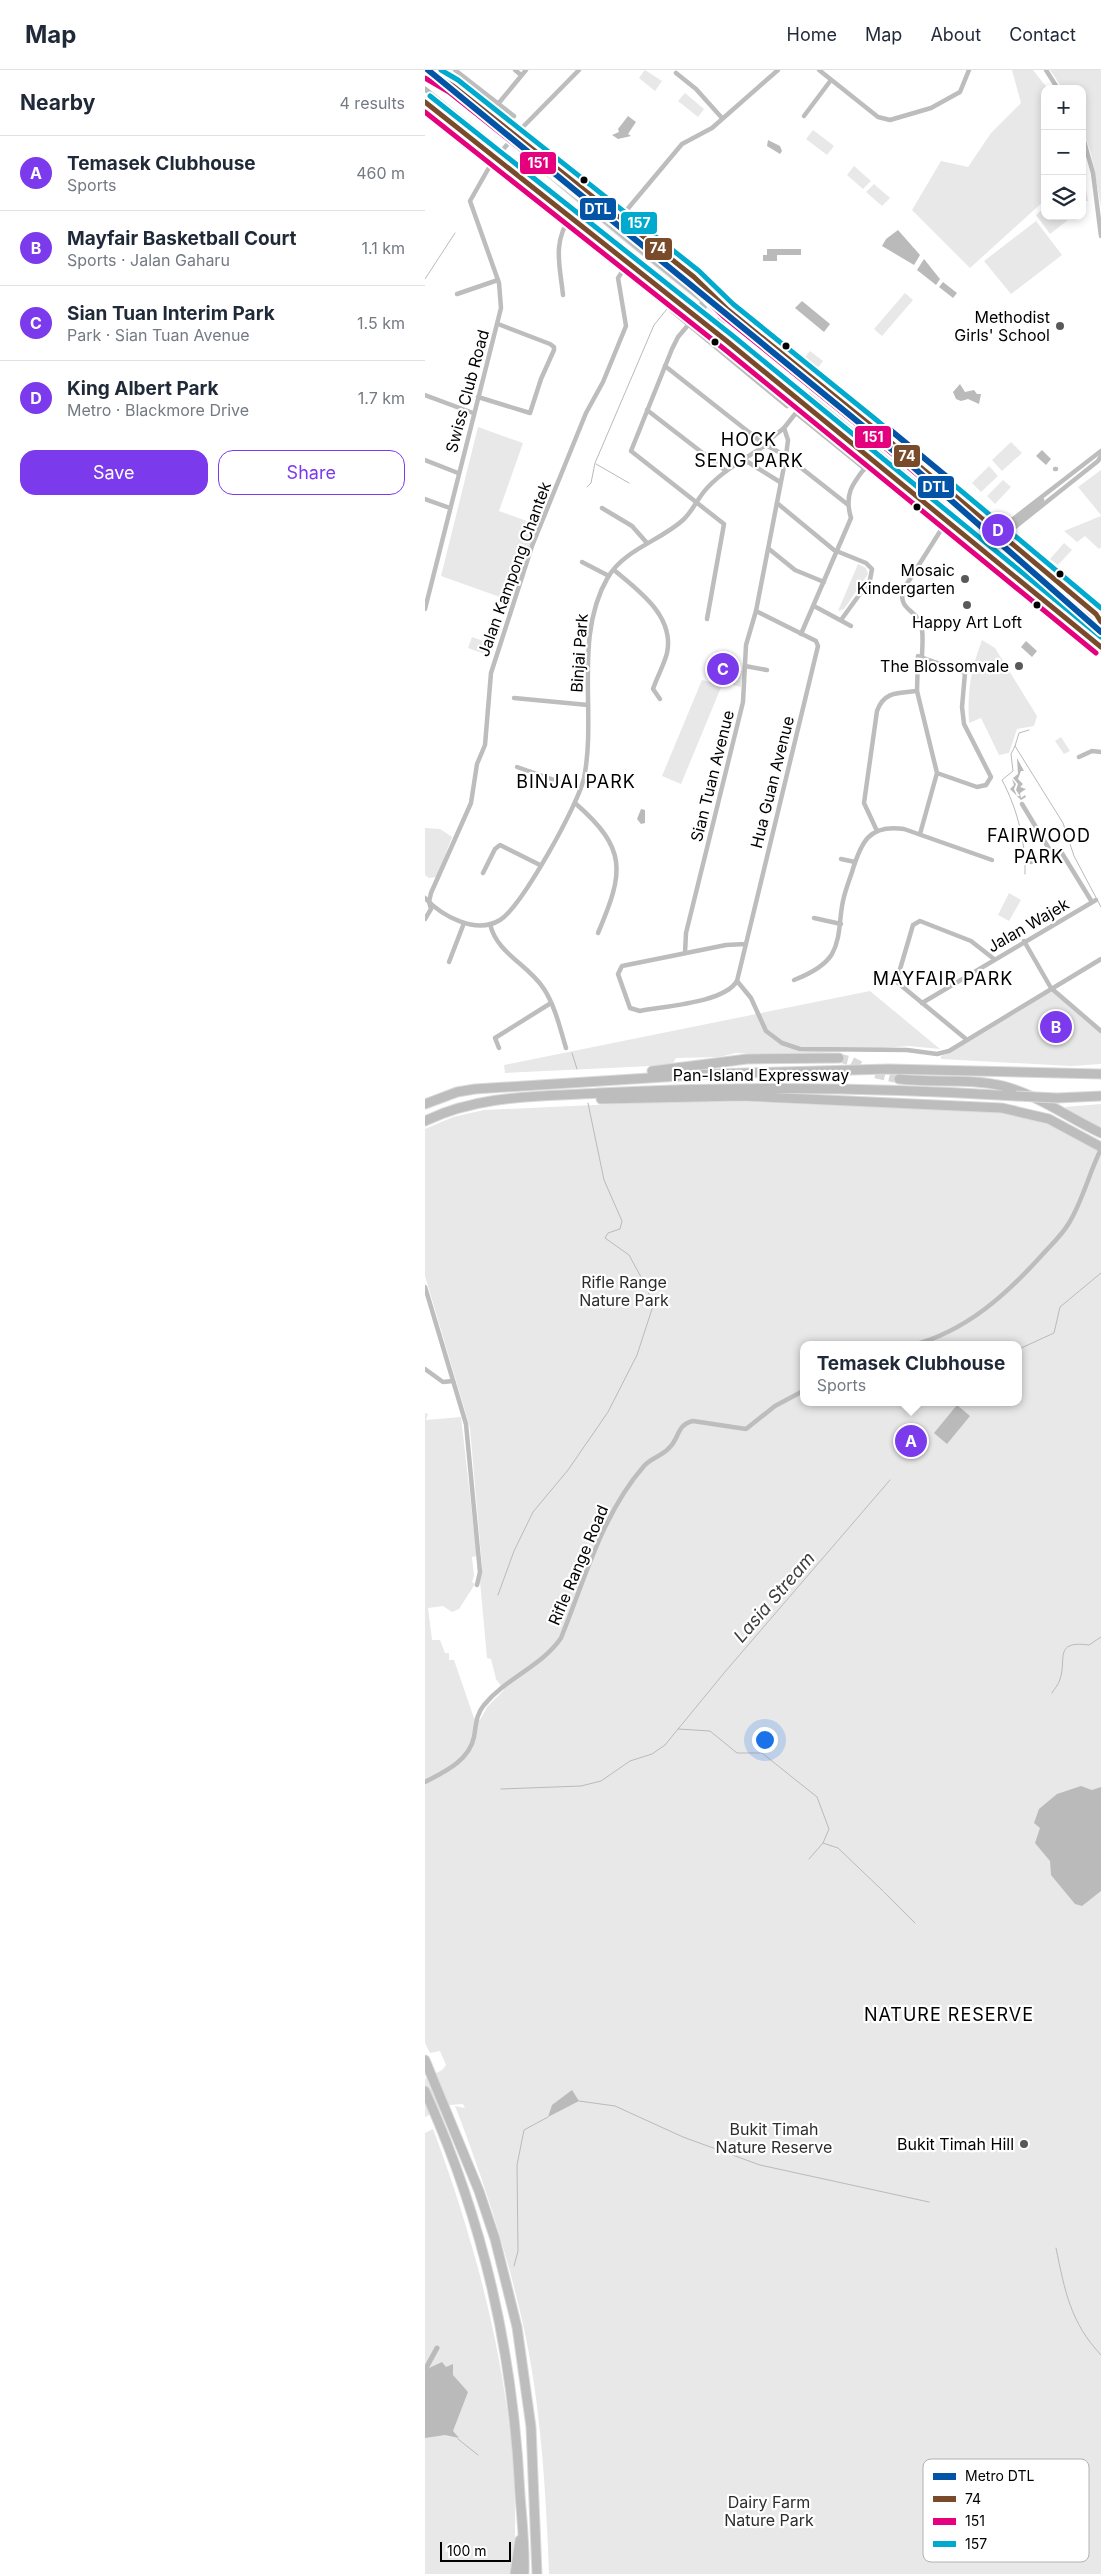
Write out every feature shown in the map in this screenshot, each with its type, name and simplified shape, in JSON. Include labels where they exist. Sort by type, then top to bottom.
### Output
[{"type":"highway","points":[[425,70],[477,110],[659,263],[1101,626]]},
{"type":"highway","points":[[425,102],[498,156],[1101,647]]},
{"type":"highway","points":[[511,140],[620,219],[694,277],[727,310],[808,374],[1096,614],[1101,622]]},
{"type":"highway","points":[[659,250],[661,257],[659,263]]},
{"type":"highway","points":[[695,317],[704,304],[705,299]]},
{"type":"highway","points":[[717,334],[716,328],[720,321],[728,318]]},
{"type":"highway","points":[[807,383],[808,374]]},
{"type":"highway","points":[[959,501],[961,510]]},
{"type":"highway","points":[[1067,620],[1075,623],[1080,620],[1082,614],[1078,607]]},
{"type":"highway","points":[[537,1083],[587,1075],[658,1071],[747,1060],[839,1058]]},
{"type":"highway","name":"Pan-Island Expressway","points":[[425,1104],[457,1092],[537,1083],[711,1074],[911,1068],[1101,1074]]},
{"type":"highway","points":[[899,1079],[976,1081],[1003,1086],[1023,1093],[1101,1133]]},
{"type":"highway","name":"Pan-Island Expressway","points":[[425,1121],[477,1102],[654,1090],[760,1088],[917,1090],[1057,1098],[1101,1096]]},
{"type":"highway","points":[[540,1097],[590,1100],[741,1096],[1002,1108],[1049,1119],[1101,1148]]},
{"type":"highway","points":[[425,2060],[479,2191],[497,2247],[517,2327],[531,2427],[537,2573]]},
{"type":"highway","points":[[425,2092],[452,2152],[492,2280],[512,2385],[517,2434],[524,2574]]},
{"type":"highway","points":[[515,2574],[522,2522]]},
{"type":"street","points":[[455,70],[514,116]]},
{"type":"street","points":[[515,70],[521,75]]},
{"type":"street","points":[[498,104],[525,70]]},
{"type":"street","points":[[620,219],[683,144],[707,132],[778,70]]},
{"type":"street","points":[[819,70],[878,117],[890,120],[931,108],[960,92],[969,70]]},
{"type":"street","points":[[1046,70],[1055,85]]},
{"type":"street","points":[[498,156],[577,71]]},
{"type":"street","points":[[676,73],[696,89],[723,118]]},
{"type":"street","points":[[804,116],[831,80]]},
{"type":"street","points":[[1086,148],[1093,173],[1101,236]]},
{"type":"street","name":"Swiss Club Road","points":[[425,609],[501,308],[498,280],[470,201],[498,156]]},
{"type":"street","points":[[563,295],[559,238],[563,227],[571,216]]},
{"type":"street","name":"Jalan Kampong Chantek","points":[[425,919],[431,908],[427,900],[471,803],[477,764],[485,745],[491,673],[532,546],[586,413],[603,382],[626,326],[618,278],[628,263]]},
{"type":"street","points":[[457,294],[498,280]]},
{"type":"street","points":[[672,311],[787,406]]},
{"type":"street","points":[[695,317],[678,338],[631,451],[724,524],[707,619]]},
{"type":"street","points":[[478,397],[531,413],[541,379],[554,350],[554,347],[550,344],[497,324]]},
{"type":"street","points":[[665,366],[765,445],[785,456],[847,504]]},
{"type":"street","points":[[425,395],[473,413]]},
{"type":"street","name":"Binjai Park","points":[[490,924],[499,921],[510,910],[540,865],[575,803],[580,789],[585,763],[594,613],[609,576],[647,543],[684,520],[707,487],[726,471],[765,445],[784,428],[803,404]]},
{"type":"street","points":[[647,410],[726,471]]},
{"type":"street","points":[[796,413],[865,468]]},
{"type":"street","name":"Sian Tuan Avenue","points":[[685,953],[686,933],[743,702],[746,645],[756,611],[769,550],[788,440],[784,428]]},
{"type":"street","points":[[985,523],[997,528],[1003,526],[1101,452]]},
{"type":"street","points":[[1007,540],[1009,528],[1101,452]]},
{"type":"street","points":[[1007,540],[1015,527],[1098,461],[1101,456]]},
{"type":"street","points":[[743,459],[780,482]]},
{"type":"street","points":[[425,460],[458,473]]},
{"type":"street","points":[[801,634],[851,518],[847,504],[851,486],[871,460]]},
{"type":"street","points":[[425,499],[449,508]]},
{"type":"street","points":[[777,503],[837,551],[866,563],[872,572],[868,582],[841,620]]},
{"type":"street","points":[[602,508],[632,526],[647,543]]},
{"type":"street","points":[[919,834],[937,773],[917,691],[922,626],[918,618],[907,609],[901,596],[947,522]]},
{"type":"street","points":[[769,550],[795,570],[824,582]]},
{"type":"street","points":[[582,562],[609,576]]},
{"type":"street","points":[[614,570],[647,598],[663,622],[667,634],[667,653],[653,689],[660,699]]},
{"type":"street","points":[[814,606],[851,626]]},
{"type":"street","name":"Hua Guan Avenue","points":[[737,981],[818,646],[816,642],[756,611]]},
{"type":"street","points":[[920,656],[965,673],[962,707],[964,724],[991,777],[986,785],[977,787],[937,773]]},
{"type":"street","points":[[745,666],[767,670]]},
{"type":"street","points":[[877,831],[864,802],[880,700],[887,694],[917,691]]},
{"type":"street","name":"Binjai Park","points":[[515,698],[588,705]]},
{"type":"street","points":[[1079,757],[1092,751],[1101,752]]},
{"type":"street","points":[[517,767],[580,789]]},
{"type":"street","points":[[575,803],[604,831],[617,856],[613,896],[598,933]]},
{"type":"street","points":[[1022,804],[1051,852],[1031,862]]},
{"type":"street","points":[[794,980],[813,971],[831,956],[841,924],[843,901],[855,862],[863,842],[877,831],[891,827],[919,834],[993,860]]},
{"type":"street","points":[[483,873],[495,849],[501,845],[540,865]]},
{"type":"street","name":"Jalan Wajek","points":[[922,1003],[1023,941],[1094,901],[1063,852],[1058,850],[1051,852]]},
{"type":"street","points":[[841,859],[855,862]]},
{"type":"street","points":[[427,900],[464,924],[477,926],[490,924],[496,942],[536,979],[551,1003],[565,1048]]},
{"type":"street","points":[[814,918],[841,924]]},
{"type":"street","points":[[965,1039],[897,981],[916,921],[971,941],[994,959]]},
{"type":"street","points":[[449,962],[464,924]]},
{"type":"street","points":[[1023,941],[1051,988],[1101,1031]]},
{"type":"street","points":[[745,944],[685,953],[621,968],[618,974],[632,1010],[716,996],[733,988],[737,981],[751,998],[763,1026],[775,1039],[789,1047],[800,1049],[913,1050],[937,1054],[949,1051],[965,1039],[1101,959]]},
{"type":"street","points":[[499,1048],[495,1038],[551,1003]]},
{"type":"street","points":[[925,1341],[947,1334],[998,1300],[1030,1268],[1070,1222],[1101,1148]]},
{"type":"street","points":[[425,1287],[467,1433],[481,1572],[477,1585]]},
{"type":"street","points":[[425,1369],[443,1382],[453,1381]]},
{"type":"street","name":"Rifle Range Road","points":[[425,1782],[444,1772],[465,1756],[471,1746],[477,1719],[484,1704],[513,1678],[552,1651],[561,1638],[607,1523],[624,1492],[648,1461],[672,1446],[680,1428],[685,1423],[693,1421],[745,1429],[775,1406],[800,1393]]},
{"type":"green space","points":[[645,70],[662,81],[655,91],[639,78]]},
{"type":"green space","points":[[1012,70],[1033,70],[1045,85],[1041,85],[1041,204],[970,268],[912,210],[941,161],[968,167],[991,133],[1021,103]]},
{"type":"green space","points":[[1050,70],[1101,70],[1101,207],[1091,153],[1086,139],[1086,85],[1060,85]]},
{"type":"green space","points":[[685,93],[704,109],[698,117],[678,101]]},
{"type":"green space","points":[[813,130],[834,146],[827,155],[806,139]]},
{"type":"green space","points":[[854,166],[871,181],[863,189],[847,175]]},
{"type":"green space","points":[[874,184],[890,198],[882,206],[866,192]]},
{"type":"green space","points":[[1041,211],[1041,220],[1068,220],[1050,234],[1036,215]]},
{"type":"green space","points":[[1036,221],[1062,255],[1011,294],[984,261]]},
{"type":"green space","points":[[905,293],[913,300],[882,336],[874,329]]},
{"type":"green space","points":[[810,351],[823,361],[818,368],[805,357]]},
{"type":"green space","points":[[478,427],[523,443],[499,511],[538,525],[513,591],[503,588],[500,597],[441,576]]},
{"type":"green space","points":[[1011,442],[1022,453],[1002,471],[992,460]]},
{"type":"green space","points":[[989,466],[998,476],[981,492],[972,483]]},
{"type":"green space","points":[[1101,470],[1101,515],[1078,487]]},
{"type":"green space","points":[[1003,480],[1011,487],[995,504],[987,496]]},
{"type":"green space","points":[[1101,516],[1101,547],[1099,549],[1085,536],[1077,542],[1064,531]]},
{"type":"green space","points":[[1064,543],[1072,550],[1058,565],[1050,559]]},
{"type":"green space","points":[[858,564],[866,568],[868,574],[844,609],[838,611]]},
{"type":"green space","points":[[472,637],[494,645],[490,656],[468,648]]},
{"type":"green space","points":[[982,640],[995,648],[1037,716],[1034,726],[1017,729],[1009,753],[999,755],[981,718],[969,723],[971,681]]},
{"type":"green space","points":[[716,651],[731,667],[742,671],[741,687],[707,678]]},
{"type":"green space","points":[[702,680],[722,685],[681,784],[662,776]]},
{"type":"green space","points":[[1061,737],[1070,751],[1064,754],[1055,741]]},
{"type":"green space","points":[[425,828],[440,829],[452,837],[437,877],[429,878],[425,875]]},
{"type":"green space","points":[[1009,893],[1021,900],[1009,921],[998,915]]},
{"type":"green space","points":[[870,991],[940,1049],[909,1046],[782,1056],[736,1053],[719,1057],[676,1058],[672,1065],[505,1073],[504,1065]]},
{"type":"green space","name":"MAYFAIR PARK","points":[[1052,991],[1101,1031],[1101,1064],[1071,1066],[941,1059],[941,1056],[950,1053],[963,1041]]},
{"type":"green space","name":"Bukit Timah Nature Reserve","points":[[701,1100],[1005,1112],[1054,1126],[1101,1150],[1101,2574],[549,2574],[544,2480],[534,2385],[523,2324],[509,2268],[475,2160],[455,2106],[465,2108],[463,2104],[450,2105],[425,2117],[425,2079],[442,2070],[446,2065],[440,2051],[430,2053],[425,2043],[425,1413],[428,1414],[426,1420],[461,1417],[477,1556],[472,1557],[474,1576],[472,1582],[475,1584],[459,1609],[452,1612],[443,1606],[428,1608],[432,1640],[440,1640],[445,1653],[449,1653],[449,1660],[454,1660],[474,1718],[480,1720],[487,1707],[504,1690],[496,1679],[491,1659],[487,1658],[480,1581],[482,1566],[470,1428],[425,1276],[425,1129],[453,1117],[484,1110]]},
{"type":"green space","points":[[1101,1104],[1101,1129],[1081,1120],[1065,1107]]},
{"type":"green space","points":[[433,2129],[469,2235],[497,2348],[513,2462],[515,2519],[513,2574],[425,2574],[425,2133]]},
{"type":"shaded area","points":[[628,116],[636,122],[628,134],[631,136],[618,139],[612,135],[619,132],[618,129]]},
{"type":"shaded area","points":[[768,140],[780,146],[782,151],[780,154],[767,146]]},
{"type":"shaded area","points":[[898,230],[920,255],[914,265],[882,246],[886,239]]},
{"type":"shaded area","points":[[767,249],[801,249],[801,255],[777,255],[777,261],[763,261],[763,255],[767,255]]},
{"type":"shaded area","points":[[924,259],[940,279],[936,285],[917,270]]},
{"type":"shaded area","points":[[943,282],[957,293],[953,298],[939,287]]},
{"type":"shaded area","points":[[802,301],[830,324],[824,332],[795,308]]},
{"type":"shaded area","points":[[960,384],[965,392],[974,390],[977,394],[981,394],[979,404],[968,399],[961,401],[956,399],[953,392]]},
{"type":"shaded area","points":[[809,392],[1002,550],[994,555],[803,398]]},
{"type":"shaded area","points":[[1042,450],[1051,459],[1046,465],[1036,456]]},
{"type":"shaded area","points":[[1012,559],[1081,617],[1078,623],[1006,566],[1007,561]]},
{"type":"shaded area","points":[[1026,641],[1037,651],[1032,657],[1021,647]]},
{"type":"shaded area","points":[[1017,758],[1024,771],[1021,771],[1018,779],[1023,784],[1020,787],[1026,789],[1020,793],[1021,798],[1025,795],[1026,797],[1021,800],[1017,796],[1020,796],[1016,790],[1018,784],[1013,778],[1018,774]]},
{"type":"shaded area","points":[[1012,779],[1016,784],[1014,789],[1017,796],[1010,789],[1014,785]]},
{"type":"shaded area","points":[[641,809],[645,810],[645,823],[641,824],[637,819]]},
{"type":"shaded area","points":[[956,1406],[970,1416],[947,1444],[934,1433]]},
{"type":"shaded area","points":[[1081,1786],[1092,1790],[1101,1787],[1101,1891],[1082,1906],[1075,1904],[1051,1875],[1050,1861],[1035,1843],[1040,1828],[1034,1823],[1039,1809],[1057,1794]]},
{"type":"shaded area","points":[[572,2090],[579,2101],[548,2117],[552,2105]]},
{"type":"shaded area","points":[[442,2362],[446,2367],[453,2364],[453,2375],[468,2392],[453,2431],[459,2438],[445,2435],[425,2438],[425,2373],[429,2368]]},
{"type":"waterway","points":[[425,89],[808,399]]},
{"type":"waterway","points":[[425,279],[455,233]]},
{"type":"waterway","points":[[587,487],[591,483],[595,463],[654,325],[667,309]]},
{"type":"waterway","points":[[596,464],[629,483]]},
{"type":"waterway","points":[[1078,620],[1101,638]]},
{"type":"waterway","points":[[1029,730],[1019,733],[1015,746],[1063,823],[1074,856],[1101,907]]},
{"type":"waterway","points":[[1015,746],[1011,754],[1013,771],[1002,780],[1012,802],[1022,838],[1025,874]]},
{"type":"waterway","points":[[572,1053],[577,1069]]},
{"type":"waterway","points":[[498,1595],[514,1551],[533,1512],[568,1470],[608,1412],[637,1355],[653,1306],[647,1288],[629,1255],[605,1238],[608,1233],[620,1229],[622,1221],[604,1180],[588,1103]]},
{"type":"waterway","name":"Lasia Stream","points":[[1022,1348],[1054,1333],[1060,1307],[1101,1273]]},
{"type":"waterway","name":"Lasia Stream","points":[[501,1789],[581,1786],[601,1781],[630,1761],[652,1754],[665,1745],[724,1673],[890,1480]]},
{"type":"waterway","points":[[1052,1693],[1058,1684],[1062,1672],[1066,1649],[1078,1644],[1089,1645],[1101,1637]]},
{"type":"waterway","name":"Lasia Stream","points":[[678,1729],[710,1731],[737,1753],[762,1753],[817,1797],[829,1829],[823,1843],[838,1848],[883,1891]]},
{"type":"waterway","points":[[809,1859],[823,1843]]},
{"type":"waterway","name":"Lasia Stream","points":[[884,1892],[915,1923]]},
{"type":"waterway","points":[[579,2101],[615,2106],[683,2137],[760,2165],[929,2202]]},
{"type":"waterway","points":[[514,2266],[518,2251],[517,2165],[524,2130],[548,2117]]},
{"type":"waterway","points":[[1056,2248],[1070,2305],[1082,2330],[1101,2355]]},
{"type":"waterway","points":[[425,2370],[437,2348]]},
{"type":"waterway","points":[[458,2439],[478,2455]]},
{"type":"tunnel","points":[[839,1058],[851,1061],[877,1074],[899,1079]]},
{"type":"metro line","name":"DTL","points":[[428,70],[912,466],[1101,632]]},
{"type":"metro line","name":"DTL","points":[[889,429],[947,477]]},
{"type":"transit line","name":"74","points":[[426,70],[453,86],[694,277],[728,310],[869,424],[1096,614],[1101,622]]},
{"type":"transit line","name":"157","points":[[441,70],[458,80],[699,271],[733,304],[874,418],[1101,608]]},
{"type":"transit line","name":"151","points":[[425,78],[449,92],[689,283],[723,316],[864,430],[1090,619],[1095,626]]},
{"type":"transit line","name":"157","points":[[430,96],[733,336],[1101,637]]},
{"type":"transit line","name":"74","points":[[425,102],[728,342],[1101,647]]},
{"type":"transit line","name":"151","points":[[425,112],[723,348],[1096,653]]},
{"type":"place","name":"Methodist Girls' School","points":[[1060,326]]},
{"type":"place","name":"King Albert Park","points":[[998,530]]},
{"type":"place","name":"Mosaic Kindergarten","points":[[965,579]]},
{"type":"place","name":"Happy Art Loft","points":[[967,605]]},
{"type":"place","name":"The Blossomvale","points":[[1019,666]]},
{"type":"place","name":"Sian Tuan Interim Park","points":[[723,669]]},
{"type":"place","name":"Mayfair Basketball Court","points":[[1056,1027]]},
{"type":"place","name":"Temasek Clubhouse","points":[[911,1441]]},
{"type":"place","name":"Bukit Timah Hill","points":[[1024,2144]]},
{"type":"district","name":"HOCK SENG PARK","points":[[749,449]]},
{"type":"district","name":"BINJAI PARK","points":[[576,781]]},
{"type":"district","name":"FAIRWOOD PARK","points":[[1039,845]]},
{"type":"district","name":"MAYFAIR PARK","points":[[943,978]]},
{"type":"district","name":"NATURE RESERVE","points":[[949,2014]]},
{"type":"park label","name":"Rifle Range Nature Park","points":[[624,1291]]},
{"type":"park label","name":"Dairy Farm Nature Park","points":[[769,2511]]}]
